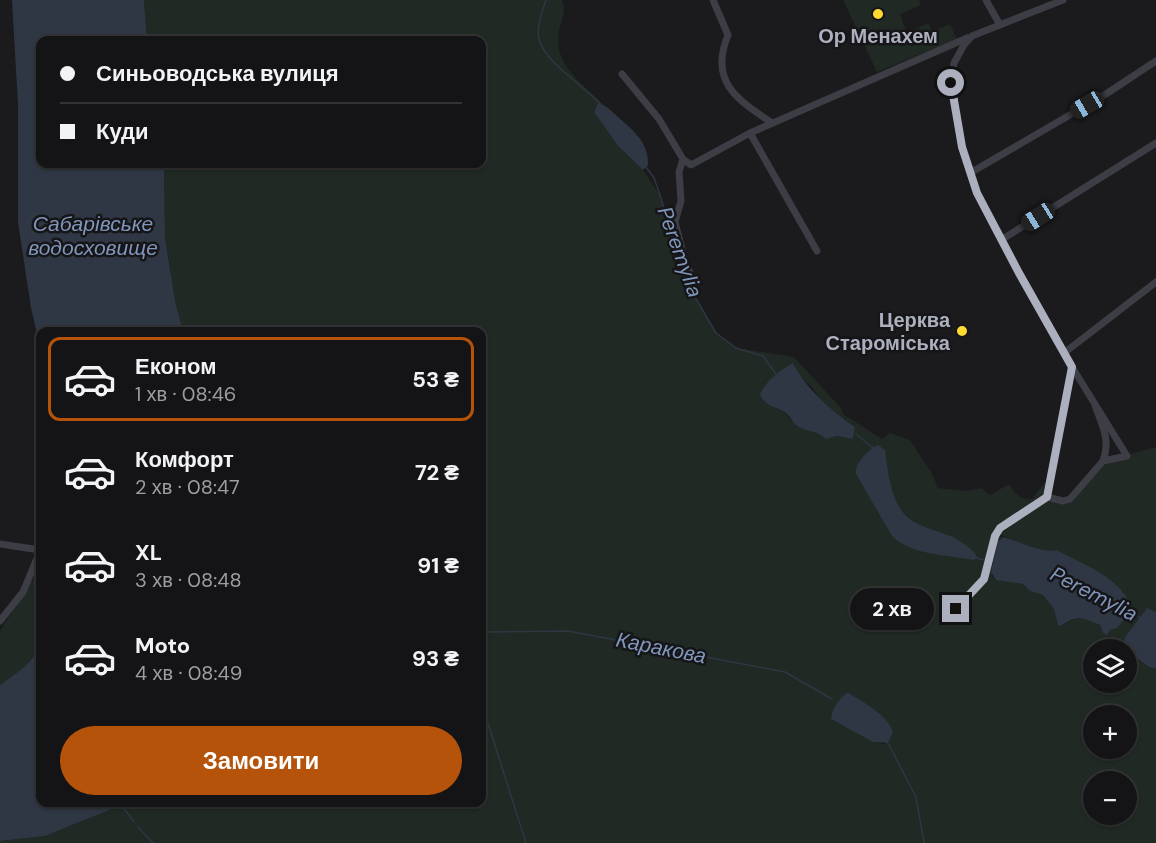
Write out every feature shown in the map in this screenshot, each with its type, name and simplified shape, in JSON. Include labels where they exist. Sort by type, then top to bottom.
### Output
[{"type":"street","points":[[713,0],[728,35],[722,54],[723,75],[734,93],[745,104],[772,123]]},
{"type":"street","points":[[986,0],[1000,25]]},
{"type":"street","points":[[622,74],[659,119],[682,159],[691,165],[772,123],[972,36],[1063,0]]},
{"type":"street","points":[[972,36],[954,63],[951,83],[962,147],[970,173],[977,193],[1001,240],[1072,367],[1127,456],[1103,461]]},
{"type":"street","points":[[970,173],[1106,94],[1156,61]]},
{"type":"street","points":[[750,133],[817,251]]},
{"type":"street","points":[[1001,240],[1156,143]]},
{"type":"street","points":[[682,159],[679,172],[681,201],[675,222],[685,261],[694,282]]},
{"type":"street","points":[[1064,353],[1156,282]]},
{"type":"street","points":[[956,609],[984,579],[995,536],[1000,528],[1047,497],[1072,367]]},
{"type":"street","points":[[1047,497],[1063,501],[1070,499],[1103,461],[1107,441],[1095,405]]},
{"type":"street","points":[[0,544],[36,549]]},
{"type":"street","points":[[0,621],[23,592],[36,560]]},
{"type":"shaded area","points":[[144,0],[562,0],[564,12],[558,43],[564,62],[577,79],[600,101],[594,112],[618,146],[643,170],[660,195],[688,285],[716,333],[736,348],[794,357],[842,409],[843,414],[882,439],[890,433],[910,440],[931,472],[938,488],[967,491],[982,488],[990,495],[1009,484],[1018,495],[1032,499],[1044,483],[1049,484],[1047,497],[1063,501],[1103,461],[1156,447],[1156,612],[1146,609],[1126,639],[1083,639],[1083,693],[1137,693],[1137,658],[1156,669],[1156,843],[0,843],[0,841],[45,836],[117,807],[486,807],[486,327],[173,327],[170,266],[165,237],[164,168],[486,168],[486,36],[147,36]],"holes":[[[776,374],[800,376],[812,387],[821,401],[855,427],[853,439],[837,436],[826,439],[814,431],[796,426],[784,412],[760,394]],[[997,534],[1034,548],[1057,550],[1092,569],[1124,593],[1103,633],[1100,625],[1084,619],[1072,620],[1062,626],[1054,609],[1043,595],[1030,591],[1023,584],[994,579],[992,575],[1000,539],[1003,537],[995,540]],[[849,693],[890,726],[893,733],[885,744],[877,743],[831,719],[842,697]]]},
{"type":"shaded area","points":[[843,0],[919,0],[921,5],[900,14],[907,33],[928,23],[932,31],[950,24],[957,39],[877,72]]},
{"type":"shaded area","points":[[36,573],[36,653],[28,664],[0,685],[0,631]]},
{"type":"water","name":"Сабарівське водосховище","points":[[12,0],[144,0],[147,36],[36,36],[36,168],[164,168],[165,237],[175,301],[182,327],[36,327],[36,330],[18,222],[18,105]]},
{"type":"water","points":[[598,103],[609,109],[639,138],[648,157],[648,165],[643,170],[618,146],[594,112]]},
{"type":"water","points":[[793,363],[798,373],[820,398],[855,427],[853,439],[837,436],[826,439],[795,425],[786,413],[764,401],[760,394],[763,389],[779,372]]},
{"type":"water","points":[[878,445],[885,450],[892,489],[906,516],[914,522],[953,537],[978,558],[973,560],[919,551],[892,536],[856,474],[863,457]]},
{"type":"water","points":[[1003,537],[1036,548],[1057,550],[1090,567],[1112,581],[1121,590],[1132,610],[1117,628],[1110,630],[1107,635],[1103,633],[1100,625],[1084,619],[1058,625],[1054,609],[1043,595],[1030,591],[1023,584],[996,580],[991,572],[998,542]]},
{"type":"water","points":[[1147,608],[1156,612],[1156,669],[1137,658],[1137,639],[1125,639]]},
{"type":"water","points":[[36,653],[36,807],[117,807],[45,836],[0,841],[0,685],[28,664]]},
{"type":"water","points":[[847,693],[868,705],[886,720],[893,732],[888,743],[873,742],[831,719],[836,704]]},
{"type":"waterway","name":"Peremylia","points":[[546,0],[538,31],[546,54],[602,105]]},
{"type":"waterway","name":"Peremylia","points":[[646,167],[654,178],[688,285],[716,333],[736,348],[763,356],[776,374]]},
{"type":"waterway","name":"Peremylia","points":[[856,434],[873,448]]},
{"type":"waterway","name":"Peremylia","points":[[941,554],[954,556]]},
{"type":"waterway","name":"Peremylia","points":[[976,558],[984,560]]},
{"type":"waterway","name":"Peremylia","points":[[1131,610],[1141,619]]},
{"type":"waterway","name":"Каракова","points":[[486,632],[568,631],[785,672],[832,699]]},
{"type":"waterway","points":[[486,719],[526,843]]},
{"type":"waterway","name":"Каракова","points":[[888,743],[916,797],[924,843]]},
{"type":"waterway","points":[[123,807],[134,822]]},
{"type":"waterway","points":[[138,827],[153,843]]},
{"type":"place","name":"Ор Менахем","points":[[878,14]]},
{"type":"place","name":"Церква Староміська","points":[[962,331]]},
{"type":"route","points":[[951,83],[962,147],[977,193],[1072,367],[1047,497],[1000,528],[995,536],[982,583],[956,609]]}]
